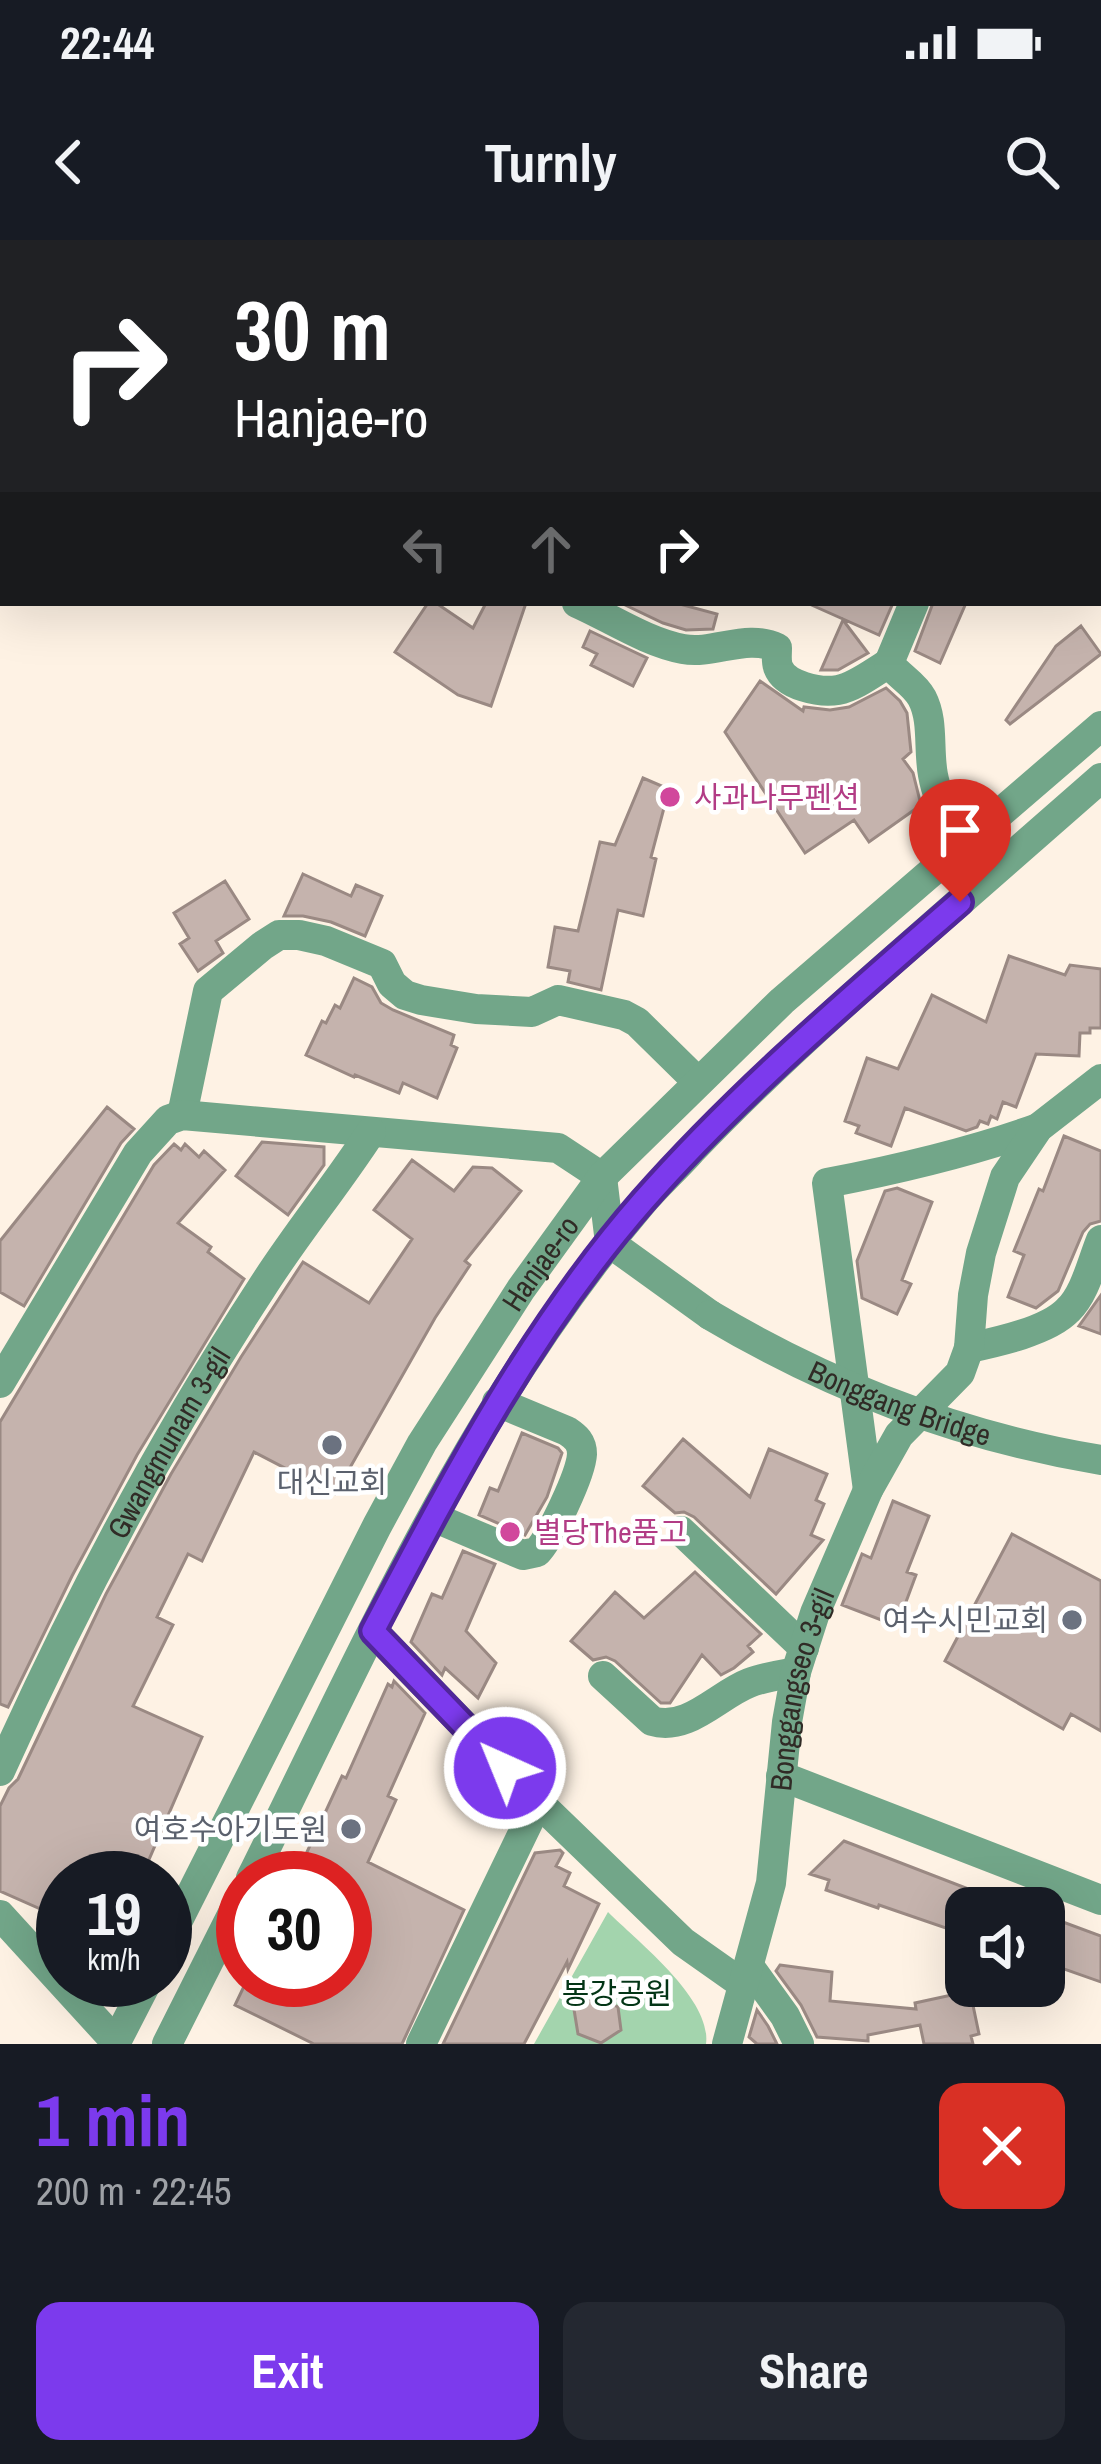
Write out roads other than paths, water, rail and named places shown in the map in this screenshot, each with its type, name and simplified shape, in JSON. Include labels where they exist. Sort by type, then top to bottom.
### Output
[{"type":"street","points":[[589,606],[677,648],[769,643],[777,648],[778,668],[784,676],[808,687],[840,690],[889,663]]},
{"type":"street","points":[[913,606],[889,663],[925,703],[933,781],[960,847]]},
{"type":"street","name":"Hanjae-ro","points":[[192,1893],[422,1443],[521,1289],[602,1177],[782,1001],[1101,726]]},
{"type":"street","name":"Hanjae-ro","points":[[263,1851],[373,1631],[497,1402],[610,1243],[643,1201],[775,1066],[1101,778]]},
{"type":"street","points":[[182,1115],[208,992],[262,946],[288,933],[326,941],[382,964],[392,984],[421,1000],[532,1012],[558,1000],[624,1015],[698,1082]]},
{"type":"street","points":[[868,1490],[827,1183],[908,1168],[1038,1128],[1101,1079]]},
{"type":"street","points":[[0,1383],[138,1153],[168,1120],[182,1115],[558,1148],[602,1177],[610,1243]]},
{"type":"street","points":[[964,1360],[992,1216],[1005,1177],[1038,1128]]},
{"type":"street","name":"Gwangmunam 3-gil","points":[[0,1771],[56,1648],[170,1441],[261,1289],[371,1132]]},
{"type":"street","points":[[964,1360],[1065,1314],[1101,1240]]},
{"type":"street","name":"Bonggang Bridge","points":[[610,1243],[710,1316],[856,1391],[1003,1439],[1101,1460]]},
{"type":"street","name":"Bonggangseo 3-gil","points":[[727,2044],[771,1882],[781,1776],[800,1660],[815,1612],[868,1490],[899,1435],[964,1360]]},
{"type":"street","points":[[433,1517],[523,1555],[537,1552],[551,1533],[582,1449],[566,1431],[497,1402]]},
{"type":"street","points":[[603,1676],[652,1721],[662,1724],[688,1718],[800,1660],[681,1531]]},
{"type":"street","points":[[373,1631],[538,1802],[683,1942],[747,1975],[785,2016],[800,2044]]},
{"type":"street","points":[[781,1776],[1101,1900]]},
{"type":"street","points":[[421,2044],[538,1802]]},
{"type":"street","points":[[0,1916],[116,2043],[134,2007]]},
{"type":"street","points":[[166,2044],[216,1946]]},
{"type":"place","name":"사과나무펜션","points":[[670,797]]},
{"type":"place","name":"대신교회","points":[[332,1445]]},
{"type":"place","name":"별당The품고","points":[[510,1532]]},
{"type":"place","name":"여수시민교회","points":[[1072,1620]]},
{"type":"place","name":"여호수아기도원","points":[[351,1829]]},
{"type":"park label","name":"봉강공원","points":[[617,1993]]}]
